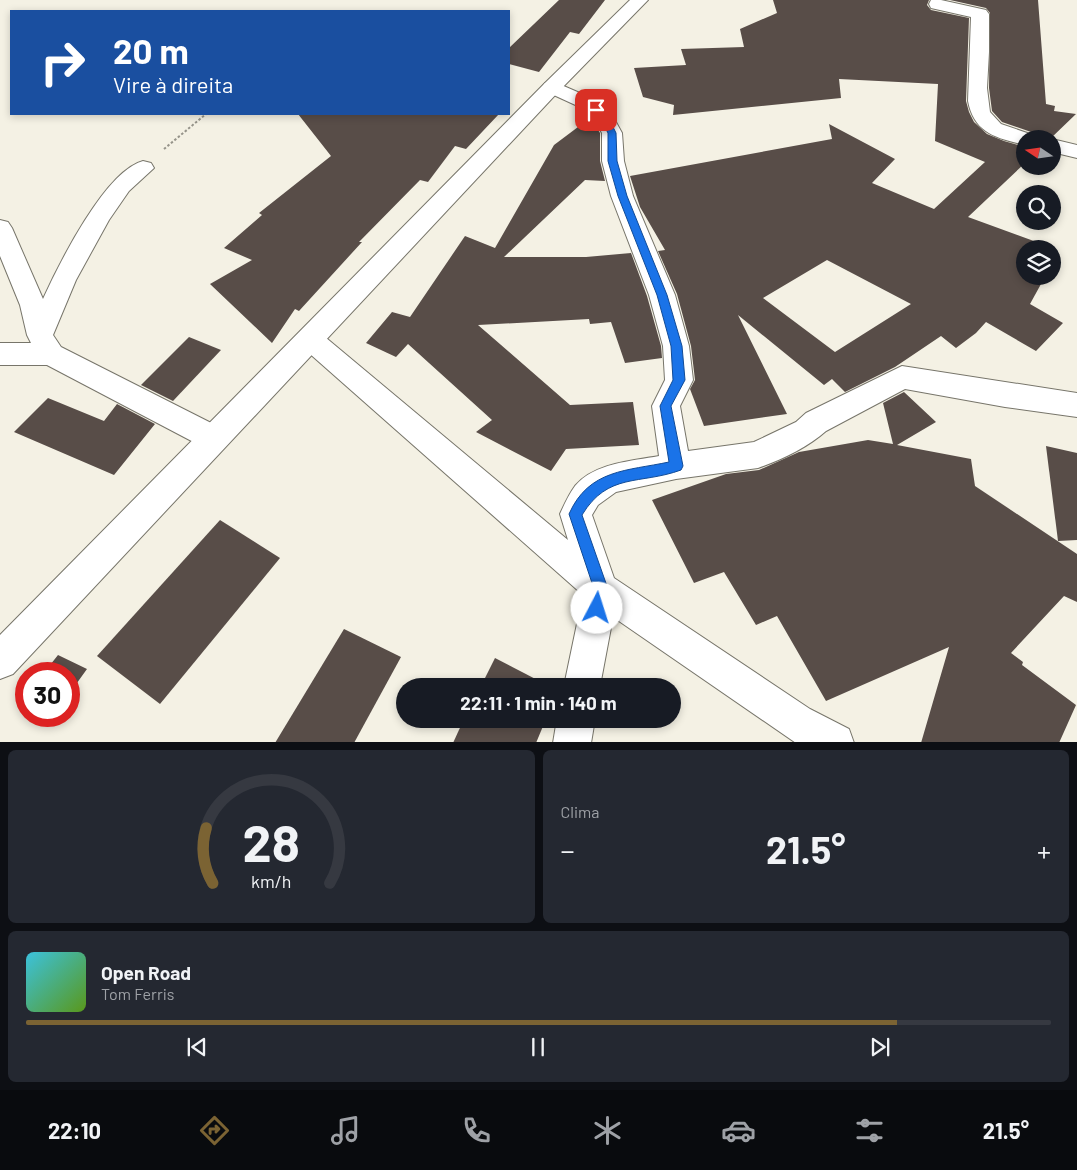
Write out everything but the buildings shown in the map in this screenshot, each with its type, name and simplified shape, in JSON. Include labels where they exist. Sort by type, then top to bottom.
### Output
[{"type":"street","points":[[0,661],[552,87],[640,0]]},
{"type":"street","points":[[937,4],[980,14],[980,56],[976,77],[978,110],[985,121],[1005,135],[1016,137]]},
{"type":"street","points":[[552,87],[589,104],[604,117],[612,133],[613,161],[622,196],[662,295],[676,346],[679,380],[666,406],[676,466]]},
{"type":"street","points":[[1061,148],[1077,152]]},
{"type":"street","points":[[45,344],[64,280],[99,217],[122,186],[143,168]]},
{"type":"street","points":[[0,228],[32,305],[45,344]]},
{"type":"street","points":[[310,340],[601,589],[796,722],[834,742]]},
{"type":"street","points":[[0,354],[45,344],[213,438]]},
{"type":"street","points":[[584,678],[601,589],[576,514],[587,495],[608,480],[676,466],[758,455],[806,432],[816,422],[902,377],[1004,395],[1077,405]]},
{"type":"street","points":[[572,742],[574,728]]},
{"type":"path","points":[[143,168],[205,115]]},
{"type":"route","points":[[596,110],[604,117],[612,133],[613,161],[622,196],[662,295],[676,346],[679,380],[666,406],[676,466],[608,480],[587,495],[576,514],[601,589],[597,608]]}]
